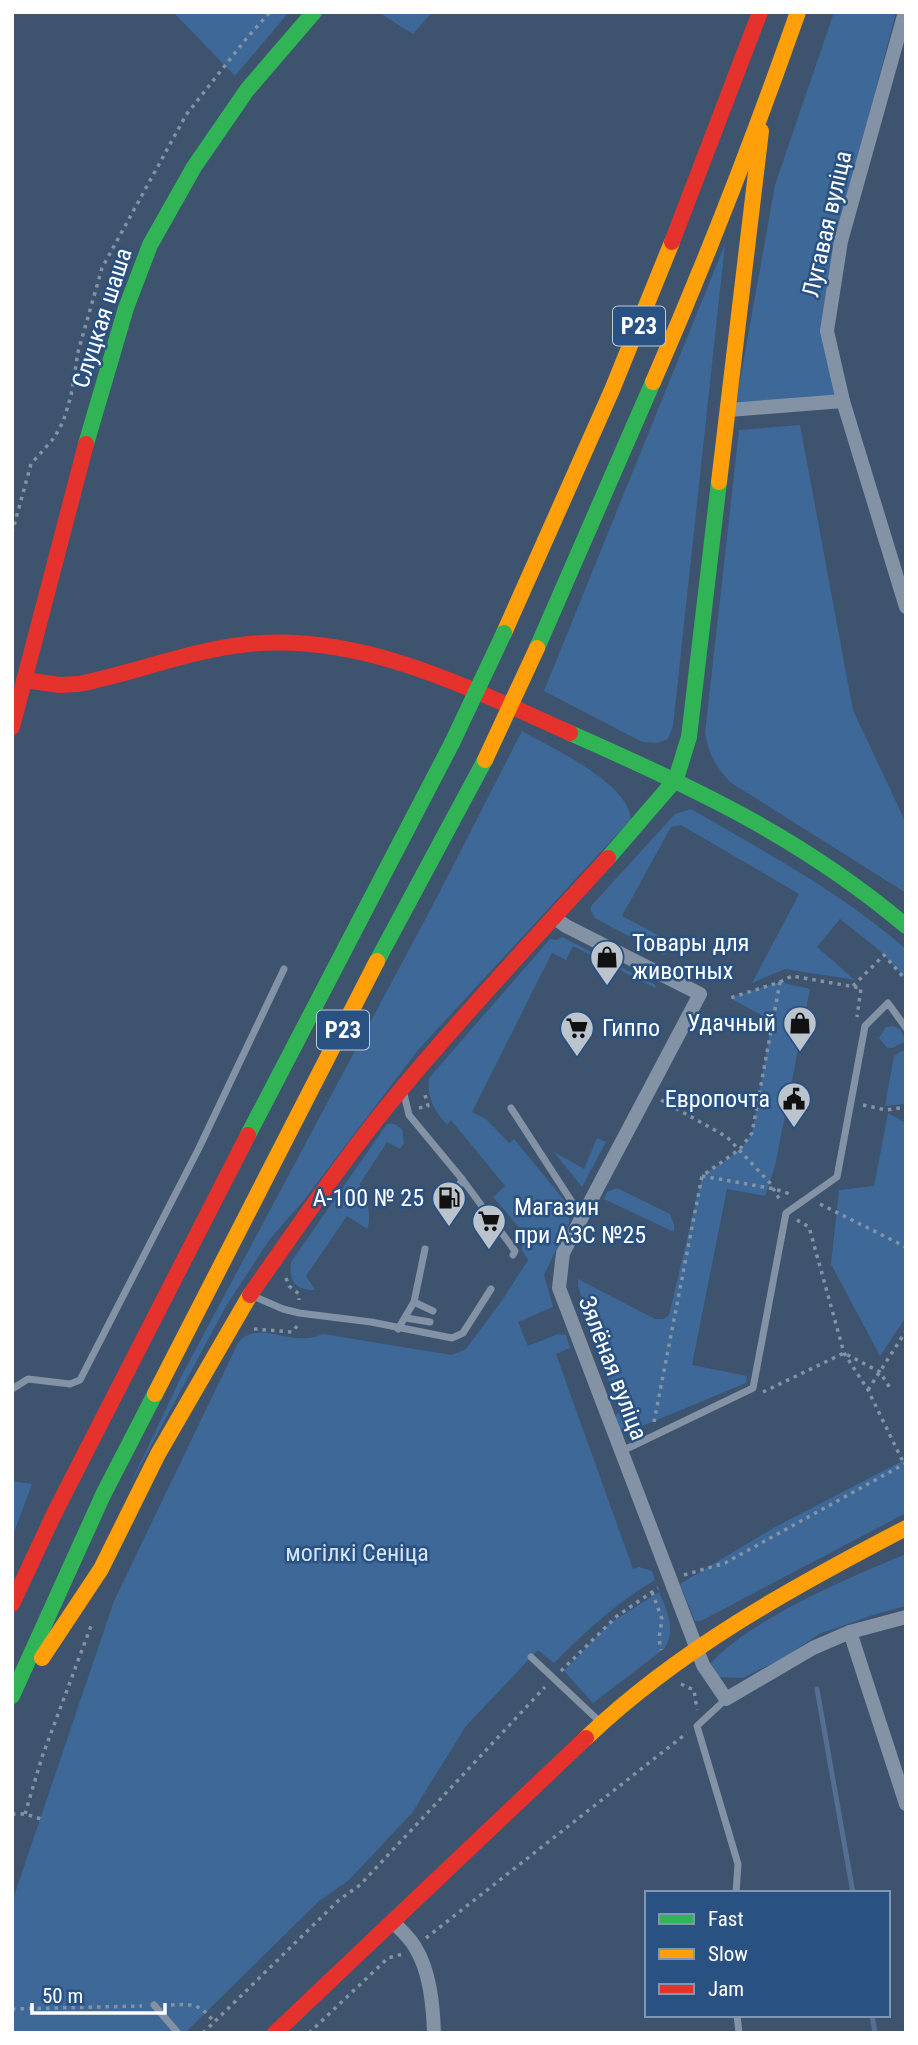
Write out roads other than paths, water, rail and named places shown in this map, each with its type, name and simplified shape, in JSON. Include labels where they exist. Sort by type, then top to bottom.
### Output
[{"type":"main road","name":"Слуцкая шаша","points":[[12,727],[18,679],[101,389],[126,307],[150,245],[194,167],[247,90],[314,12]]},
{"type":"main road","name":"Р23","points":[[12,1604],[54,1514],[166,1292],[452,743],[504,634],[612,390],[698,180],[760,12]]},
{"type":"main road","name":"Р23","points":[[12,1696],[103,1495],[404,908],[485,760],[680,321],[799,12]]},
{"type":"main road","points":[[12,1703],[100,1569],[158,1454],[250,1295],[322,1191],[554,917],[676,779],[689,737],[765,105]]},
{"type":"main road","points":[[18,679],[72,685],[222,649],[266,643],[309,644],[354,650],[395,660],[436,675],[676,779],[773,832],[838,873],[906,926]]},
{"type":"main road","points":[[275,2033],[601,1723],[696,1648],[790,1589],[906,1528]]},
{"type":"street","name":"Лугавая вуліца","points":[[905,12],[900,51],[841,241],[827,331],[843,401],[906,607]]},
{"type":"street","points":[[729,410],[843,401]]},
{"type":"street","name":"Зялёная вуліца","points":[[554,917],[566,926],[700,994],[563,1254],[559,1288],[702,1665],[726,1699]]},
{"type":"street","points":[[726,1699],[813,1648],[850,1632],[906,1617]]},
{"type":"street","points":[[850,1632],[906,1804]]},
{"type":"street","points":[[393,1922],[415,1947],[424,1965],[435,2033]]},
{"type":"lane","points":[[12,1389],[28,1379],[70,1384],[80,1380],[199,1148],[284,969]]},
{"type":"lane","points":[[620,1452],[753,1388],[786,1213],[837,1177],[865,1026],[888,1003],[906,1028]]},
{"type":"lane","points":[[415,1082],[404,1092],[404,1102],[409,1115],[462,1179],[515,1251],[513,1255]]},
{"type":"lane","points":[[511,1108],[578,1207],[582,1217]]},
{"type":"lane","points":[[447,1214],[462,1179]]},
{"type":"lane","points":[[398,1329],[414,1302],[425,1249]]},
{"type":"lane","points":[[250,1295],[299,1313],[371,1322],[452,1338],[463,1333],[491,1289]]},
{"type":"lane","points":[[414,1302],[433,1311]]},
{"type":"lane","points":[[406,1318],[430,1322]]},
{"type":"lane","points":[[531,1657],[601,1723]]},
{"type":"lane","points":[[726,1699],[697,1726],[738,1864],[736,1891]]},
{"type":"lane","points":[[154,2005],[178,2033]]},
{"type":"waterway","points":[[817,1689],[853,1891]]},
{"type":"waterway","points":[[872,2017],[875,2033]]},
{"type":"place","name":"Товары для животных","points":[[607,987]]},
{"type":"place","name":"Удачный","points":[[800,1053]]},
{"type":"place","name":"Гиппо","points":[[577,1058]]},
{"type":"place","name":"Европочта","points":[[794,1129]]},
{"type":"place","name":"А-100 № 25","points":[[449,1228]]},
{"type":"place","name":"Магазин при АЗС №25","points":[[489,1251]]},
{"type":"park label","name":"могілкі Сеніца","points":[[357,1553]]}]
